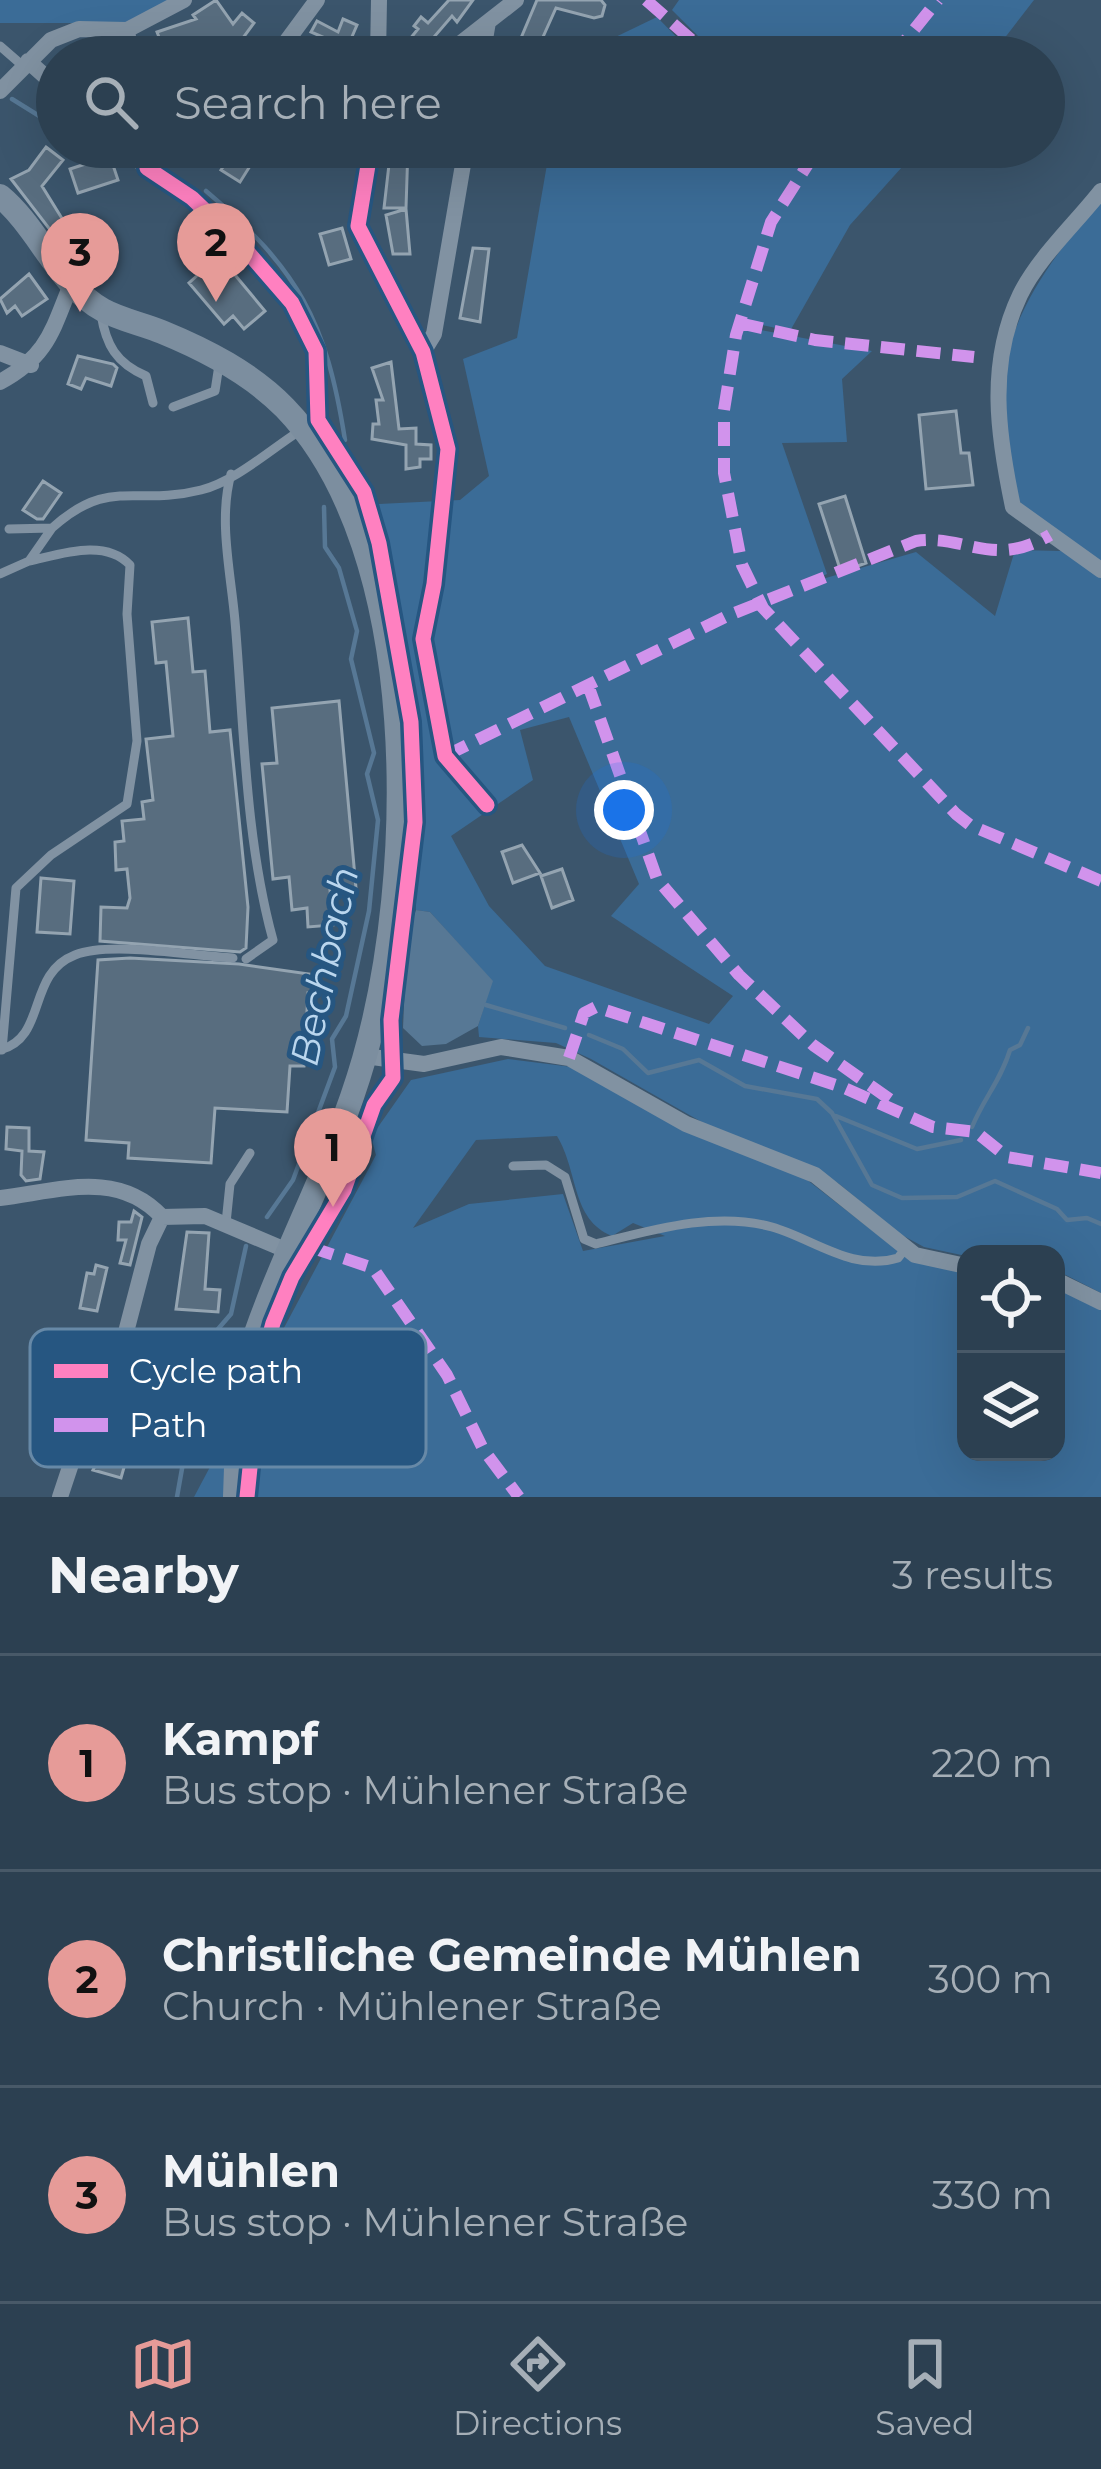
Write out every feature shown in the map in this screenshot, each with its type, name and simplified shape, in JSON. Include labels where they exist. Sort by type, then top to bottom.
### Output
[{"type":"main road","points":[[0,196],[20,212],[72,282],[100,309],[220,359],[282,405],[303,429],[351,505],[371,570],[397,728],[395,895],[365,1056],[327,1166],[285,1256],[258,1329]]},
{"type":"main road","points":[[235,1497],[236,1467]]},
{"type":"street","points":[[61,36],[79,29],[127,30],[184,0]]},
{"type":"street","points":[[290,36],[317,0]]},
{"type":"street","points":[[379,36],[380,0]]},
{"type":"street","points":[[470,36],[516,0]]},
{"type":"street","points":[[486,36],[488,22]]},
{"type":"street","points":[[127,30],[128,36]]},
{"type":"street","points":[[0,92],[36,54]]},
{"type":"street","points":[[26,64],[36,71]]},
{"type":"street","points":[[368,168],[358,226],[423,352],[448,449],[434,584],[423,639],[445,756],[487,805]]},
{"type":"street","points":[[423,352],[434,334],[462,168]]},
{"type":"street","points":[[1101,191],[1021,293],[1003,342],[996,386],[1013,507],[1101,570]]},
{"type":"street","points":[[0,382],[31,365],[44,349],[72,282]]},
{"type":"street","points":[[0,352],[31,365]]},
{"type":"street","points":[[365,1056],[424,1064],[501,1047],[568,1058],[686,1124],[815,1175],[905,1249],[957,1263]]},
{"type":"street","points":[[0,1198],[104,1185],[130,1189],[162,1217],[205,1216],[285,1256]]},
{"type":"street","points":[[127,1329],[148,1244],[162,1217]]},
{"type":"street","points":[[1065,1284],[1101,1302]]},
{"type":"street","points":[[60,1497],[70,1467]]},
{"type":"lane","points":[[0,46],[26,64]]},
{"type":"lane","points":[[100,309],[104,337],[117,359],[146,376],[153,403]]},
{"type":"lane","points":[[173,407],[215,392],[220,359]]},
{"type":"lane","points":[[29,562],[52,528],[80,502],[100,496],[171,496],[208,489],[303,429]]},
{"type":"lane","points":[[231,475],[226,516],[244,733],[262,901],[273,940],[246,959]]},
{"type":"lane","points":[[10,529],[52,528]]},
{"type":"lane","points":[[0,574],[29,562],[94,550],[122,556],[130,565],[127,614],[137,741],[127,804],[51,854],[16,888],[1,1050]]},
{"type":"lane","points":[[1,1050],[29,1032],[41,984],[70,956],[110,952],[233,958]]},
{"type":"lane","points":[[226,1223],[230,1184],[250,1153]]},
{"type":"lane","points":[[513,1166],[547,1165],[566,1177],[584,1240],[596,1244],[721,1220],[771,1227],[843,1256],[872,1261],[898,1258],[905,1249]]},
{"type":"shaded area","points":[[0,0],[172,0],[134,23],[0,23]]},
{"type":"shaded area","points":[[679,0],[1034,0],[1006,36],[698,36],[672,10]]},
{"type":"shaded area","points":[[657,17],[676,36],[618,36]]},
{"type":"shaded area","points":[[546,168],[901,168],[850,225],[790,331],[748,322],[745,327],[872,351],[842,379],[847,442],[782,443],[827,574],[805,584],[916,552],[995,616],[1015,550],[1061,551],[1101,575],[1101,1293],[1065,1275],[1065,1245],[957,1245],[957,1254],[924,1247],[900,1234],[838,1183],[707,1125],[591,1059],[556,1043],[479,1037],[492,981],[430,912],[416,910],[406,732],[379,504],[460,500],[489,476],[463,359],[517,338]],"holes":[[[569,717],[639,884],[611,916],[733,996],[709,1024],[545,966],[489,906],[451,836],[533,780],[520,730]]]},
{"type":"shaded area","points":[[1101,198],[1101,567],[1026,511],[1018,499],[1001,397],[1012,340],[1034,290]]},
{"type":"shaded area","points":[[416,910],[430,912],[493,981],[478,1026],[446,1044],[422,1046],[403,1028],[407,937]]},
{"type":"shaded area","points":[[508,1059],[572,1067],[806,1179],[887,1242],[957,1268],[957,1461],[1065,1461],[1065,1289],[1101,1307],[1101,1497],[194,1497],[210,1467],[426,1467],[426,1329],[283,1329],[376,1155],[371,1137],[411,1080]],"holes":[[[557,1136],[589,1218],[612,1236],[633,1223],[665,1236],[583,1251],[563,1194],[469,1204],[413,1228],[476,1140]]]},
{"type":"building","points":[[216,0],[233,24],[242,13],[254,23],[244,36],[159,36],[157,32],[196,19],[193,15]]},
{"type":"building","points":[[449,0],[473,0],[457,22],[452,16],[435,36],[412,36],[421,17],[428,23]]},
{"type":"building","points":[[537,0],[601,0],[605,5],[602,16],[594,18],[556,8],[543,36],[522,36]]},
{"type":"building","points":[[343,19],[357,25],[352,36],[311,32],[317,21],[338,32]]},
{"type":"building","points":[[36,161],[36,168],[57,168],[42,186],[79,246],[68,253],[11,179]]},
{"type":"building","points":[[114,168],[118,180],[78,193],[70,169]]},
{"type":"building","points":[[222,168],[249,168],[240,182]]},
{"type":"building","points":[[389,168],[407,168],[406,208],[384,208]]},
{"type":"building","points":[[406,209],[410,254],[393,254],[386,215]]},
{"type":"building","points":[[342,228],[351,259],[329,265],[320,234]]},
{"type":"building","points":[[473,248],[489,249],[480,322],[460,318]]},
{"type":"building","points":[[204,257],[221,277],[230,269],[265,311],[244,329],[233,316],[224,324],[189,283],[200,273],[194,265]]},
{"type":"building","points":[[29,274],[47,299],[22,316],[15,306],[7,313],[0,299]]},
{"type":"building","points":[[78,356],[113,364],[117,368],[111,386],[86,378],[81,389],[68,384]]},
{"type":"building","points":[[391,362],[399,429],[416,428],[416,444],[431,445],[431,459],[420,459],[420,467],[406,469],[406,445],[372,439],[373,424],[379,424],[376,400],[383,400],[372,368]]},
{"type":"building","points":[[956,411],[961,453],[969,453],[973,485],[926,489],[919,415]]},
{"type":"building","points":[[43,481],[61,493],[43,519],[37,519],[23,510]]},
{"type":"building","points":[[845,496],[866,563],[841,572],[819,504]]},
{"type":"building","points":[[188,618],[193,672],[205,671],[210,732],[230,730],[248,907],[246,948],[240,952],[100,941],[101,907],[127,908],[130,898],[127,869],[116,870],[115,842],[124,841],[122,821],[144,819],[142,802],[153,800],[146,739],[173,736],[166,662],[156,663],[152,622]]},
{"type":"building","points":[[339,701],[356,888],[330,890],[333,925],[308,927],[307,908],[292,910],[289,877],[273,879],[262,764],[277,763],[272,708]]},
{"type":"building","points":[[522,845],[540,873],[513,883],[502,852]]},
{"type":"building","points":[[562,869],[573,900],[552,908],[541,876]]},
{"type":"building","points":[[41,878],[74,881],[70,934],[37,932]]},
{"type":"building","points":[[98,960],[239,964],[309,974],[309,981],[320,982],[319,994],[308,993],[304,1066],[290,1066],[287,1112],[215,1108],[211,1163],[128,1158],[129,1143],[86,1140]]},
{"type":"building","points":[[7,1127],[29,1128],[29,1151],[44,1152],[40,1179],[26,1181],[21,1175],[22,1151],[6,1149]]},
{"type":"building","points":[[134,1211],[142,1217],[130,1265],[120,1263],[126,1240],[118,1240],[119,1222],[131,1222]]},
{"type":"building","points":[[187,1232],[209,1233],[205,1289],[220,1290],[218,1312],[176,1309]]},
{"type":"building","points":[[96,1265],[107,1268],[97,1311],[80,1308],[87,1273],[94,1274]]},
{"type":"building","points":[[95,1467],[124,1467],[121,1478]]},
{"type":"waterway","name":"Bechbach","points":[[12,99],[36,114]]},
{"type":"waterway","name":"Bechbach","points":[[206,191],[264,246],[303,300],[328,362],[345,440]]},
{"type":"waterway","name":"Bechbach","points":[[267,1217],[293,1180],[335,1067],[332,1039],[346,1016],[369,911],[378,820],[367,774],[374,753],[351,659],[357,631],[339,568],[325,547],[324,507]]},
{"type":"waterway","points":[[486,1005],[565,1028]]},
{"type":"waterway","points":[[972,1127],[1010,1050],[1020,1045],[1028,1028]]},
{"type":"waterway","points":[[589,1035],[623,1049],[648,1073],[699,1060],[745,1086],[817,1099],[832,1113],[872,1185],[902,1198],[957,1197],[995,1181],[1057,1209],[1067,1220],[1087,1218],[1101,1224]]},
{"type":"waterway","points":[[836,1116],[917,1149],[961,1140]]},
{"type":"waterway","name":"Bechbach","points":[[218,1329],[231,1314],[246,1246]]},
{"type":"waterway","name":"Bechbach","points":[[177,1497],[182,1467]]},
{"type":"marked path","points":[[646,0],[687,36]]},
{"type":"marked path","points":[[909,36],[938,0]]},
{"type":"marked path","points":[[805,168],[771,222],[736,335],[724,410],[724,473],[742,565],[763,608],[956,814],[970,825],[1101,881]]},
{"type":"marked path","points":[[739,323],[815,340],[974,357]]},
{"type":"marked path","points":[[445,756],[727,616],[916,541],[995,550],[1030,545],[1050,535]]},
{"type":"marked path","points":[[588,685],[657,879],[739,975],[813,1045],[895,1103]]},
{"type":"marked path","points":[[569,1058],[584,1013],[596,1007],[842,1087],[933,1127],[976,1132],[1007,1157],[1101,1173]]},
{"type":"marked path","points":[[310,1247],[373,1268],[415,1329]]},
{"type":"marked path","points":[[426,1345],[447,1375],[483,1449],[519,1497]]},
{"type":"cycle path","points":[[147,168],[192,198],[246,250],[292,303],[316,351],[318,420],[364,492],[379,543],[411,722],[415,822],[391,1020],[393,1078],[374,1105],[344,1190],[292,1277],[271,1329]]},
{"type":"cycle path","points":[[368,168],[358,226],[423,352],[448,449],[434,584],[423,639],[445,756],[487,805]]},
{"type":"cycle path","points":[[247,1497],[250,1467]]},
{"type":"place","name":"Christliche Gemeinde Mühlen","points":[[216,302]]},
{"type":"place","name":"Mühlen","points":[[80,312]]},
{"type":"place","name":"Kampf","points":[[333,1207]]}]
